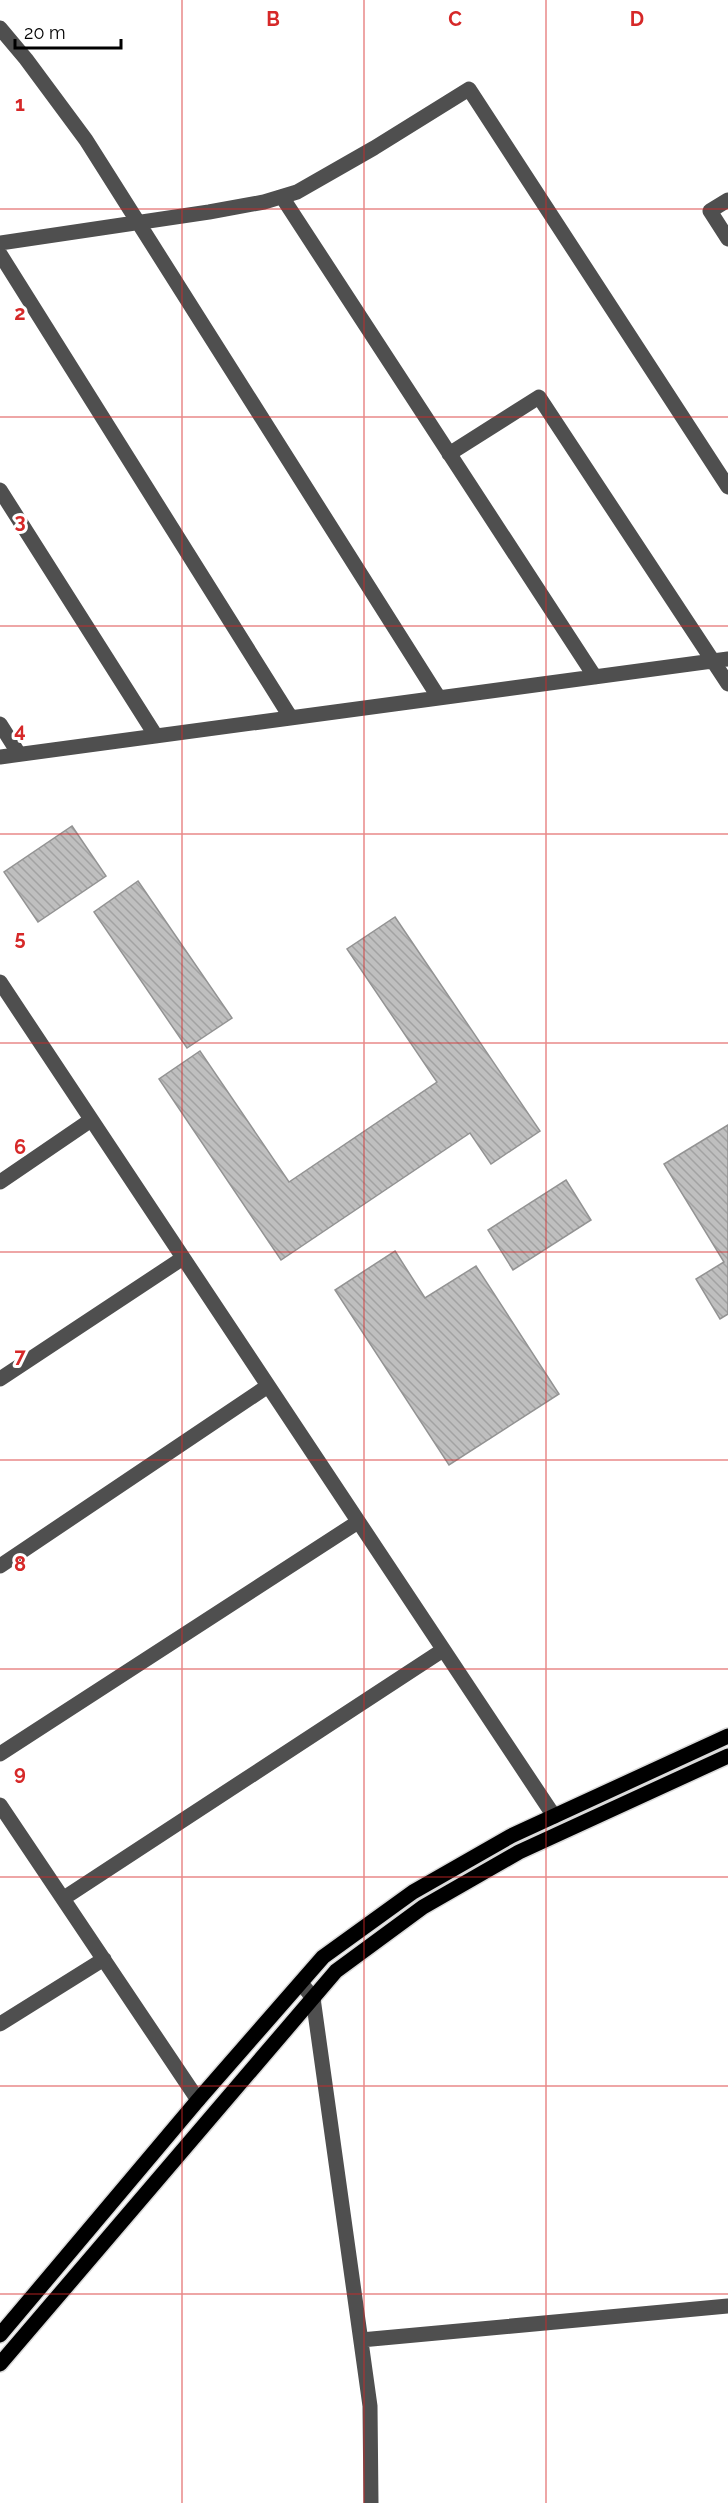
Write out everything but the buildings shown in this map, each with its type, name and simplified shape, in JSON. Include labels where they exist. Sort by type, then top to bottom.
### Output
[{"type":"main road","points":[[0,2335],[198,2100],[323,1957],[413,1892],[511,1836],[728,1736]]},
{"type":"main road","points":[[0,2364],[189,2140],[336,1971],[423,1907],[519,1852],[728,1756]]},
{"type":"street","points":[[0,28],[86,140],[439,698]]},
{"type":"street","points":[[0,243],[231,208],[282,197],[328,176],[469,88],[728,487]]},
{"type":"street","points":[[282,197],[595,676]]},
{"type":"street","points":[[728,200],[710,211],[728,238]]},
{"type":"street","points":[[0,254],[291,718]]},
{"type":"street","points":[[449,454],[539,397],[728,684]]},
{"type":"street","points":[[0,490],[156,736]]},
{"type":"street","points":[[0,757],[728,659]]},
{"type":"street","points":[[0,724],[19,754]]},
{"type":"street","points":[[0,982],[554,1816]]},
{"type":"street","points":[[0,1182],[91,1120]]},
{"type":"street","points":[[0,1379],[183,1258]]},
{"type":"street","points":[[0,1566],[268,1386]]},
{"type":"street","points":[[0,1754],[358,1522]]},
{"type":"street","points":[[64,1898],[443,1650]]},
{"type":"street","points":[[0,1805],[198,2100]]},
{"type":"street","points":[[0,2024],[104,1959]]},
{"type":"street","points":[[301,1983],[313,1998],[370,2406],[371,2503]]},
{"type":"street","points":[[361,2340],[728,2306]]}]
